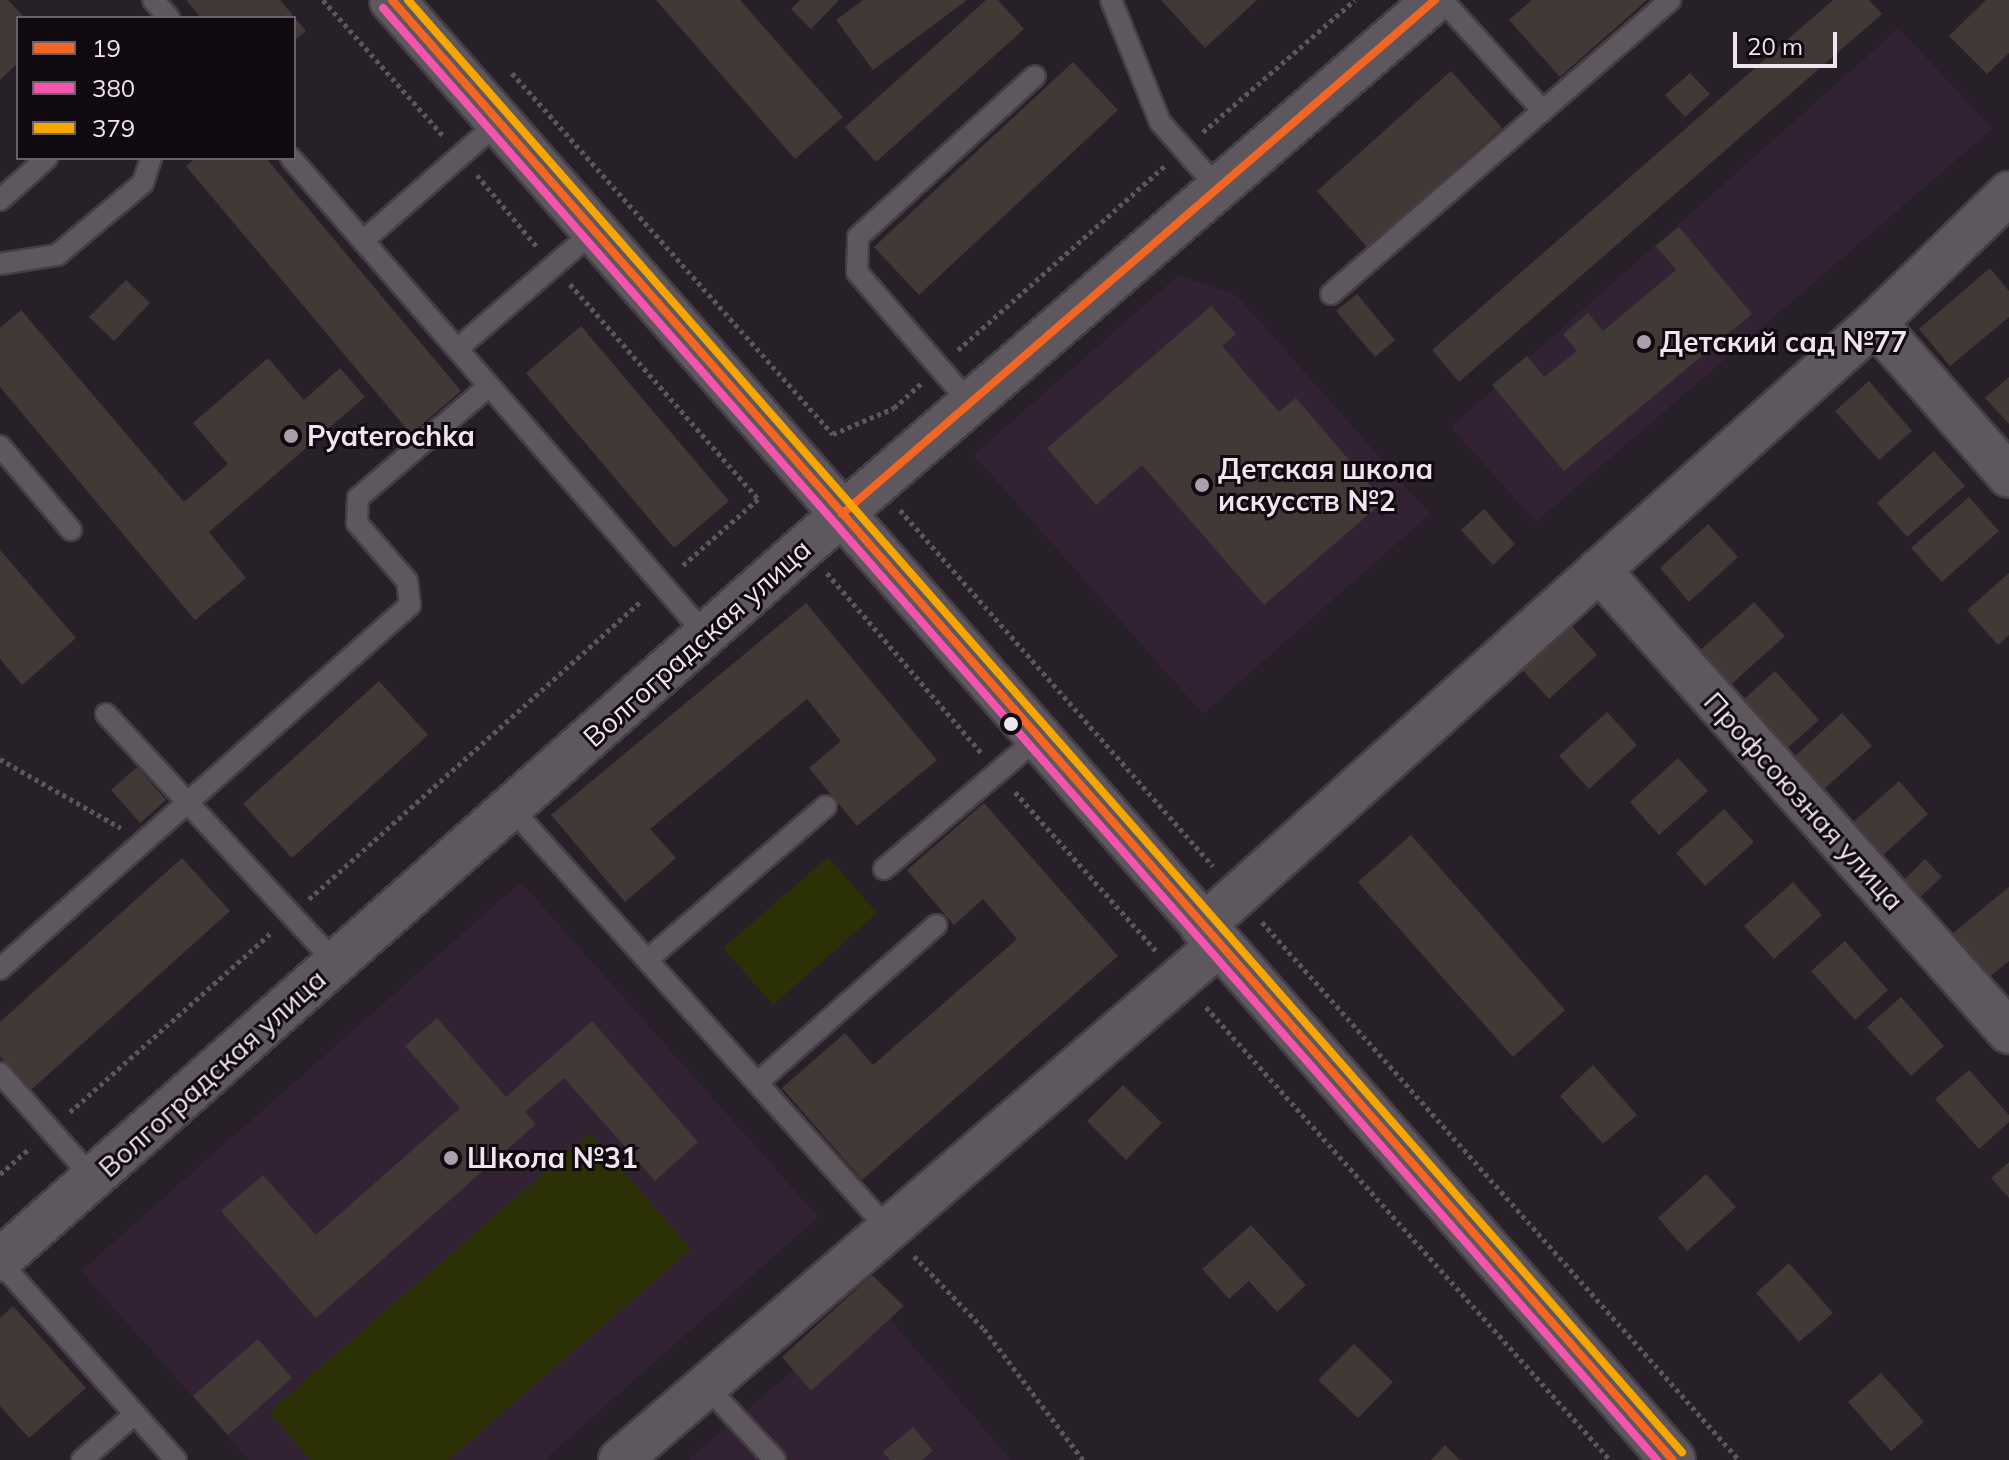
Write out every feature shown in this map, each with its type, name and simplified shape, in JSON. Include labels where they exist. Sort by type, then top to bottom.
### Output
[{"type":"street","points":[[392,0],[1210,936],[1673,1460]]},
{"type":"street","name":"Волгоградская улица","points":[[0,1261],[842,514],[1435,0]]},
{"type":"street","points":[[620,1460],[1180,978],[1238,894],[1875,323],[2009,193]]},
{"type":"street","points":[[1875,323],[2009,476]]},
{"type":"street","name":"Профсоюзная улица","points":[[1599,570],[2009,1032]]},
{"type":"lane","points":[[153,0],[167,16]]},
{"type":"lane","points":[[1111,0],[1160,122],[1218,188]]},
{"type":"lane","points":[[1442,0],[1543,111]]},
{"type":"lane","points":[[1331,294],[1671,0]]},
{"type":"lane","points":[[970,403],[857,272],[858,237],[1035,76]]},
{"type":"lane","points":[[363,241],[499,122]]},
{"type":"lane","points":[[0,200],[45,160]]},
{"type":"lane","points":[[0,264],[57,255],[143,183],[150,160]]},
{"type":"lane","points":[[293,160],[706,635]]},
{"type":"lane","points":[[457,349],[594,231]]},
{"type":"lane","points":[[0,969],[410,605],[407,581],[357,523],[358,498],[489,386]]},
{"type":"lane","points":[[0,446],[71,530]]},
{"type":"lane","points":[[106,714],[336,963]]},
{"type":"lane","points":[[884,869],[1038,738]]},
{"type":"lane","points":[[647,960],[826,806]]},
{"type":"lane","points":[[511,808],[888,1229]]},
{"type":"lane","points":[[757,1083],[936,925]]},
{"type":"lane","points":[[0,1073],[93,1178]]},
{"type":"lane","points":[[0,1261],[176,1460]]},
{"type":"lane","points":[[706,1386],[775,1460]]},
{"type":"lane","points":[[82,1460],[135,1414]]},
{"type":"path","points":[[952,356],[1355,0]]},
{"type":"path","points":[[510,70],[833,434],[894,408],[929,377]]},
{"type":"path","points":[[0,1174],[758,499]]},
{"type":"path","points":[[896,505],[1739,1460]]},
{"type":"path","points":[[824,571],[1180,978],[1610,1460]]},
{"type":"path","points":[[0,759],[145,841]]},
{"type":"path","points":[[888,1229],[984,1329],[1083,1460]]},
{"type":"shaded area","points":[[1899,28],[1992,129],[1536,522],[1451,427]]},
{"type":"shaded area","name":"Детская школа искусств №2","points":[[1179,275],[1237,296],[1430,514],[1203,714],[974,455]]},
{"type":"shaded area","points":[[521,882],[818,1217],[544,1460],[249,1460],[81,1271]]},
{"type":"shaded area","points":[[874,1301],[1011,1460],[688,1460]]},
{"type":"green space","points":[[828,857],[877,913],[773,1005],[723,948]]},
{"type":"green space","points":[[590,1133],[691,1249],[448,1460],[310,1460],[269,1412]]},
{"type":"building","points":[[0,0],[8,0],[23,16],[16,16],[16,65],[0,80]]},
{"type":"building","points":[[186,0],[280,0],[293,16],[199,16]]},
{"type":"building","points":[[656,0],[740,0],[843,117],[795,159]]},
{"type":"building","points":[[800,0],[839,0],[811,29],[791,9]]},
{"type":"building","points":[[863,0],[967,0],[873,70],[836,20]]},
{"type":"building","points":[[986,0],[998,0],[1024,29],[876,162],[845,127]]},
{"type":"building","points":[[1161,0],[1257,0],[1205,48]]},
{"type":"building","points":[[1532,0],[1647,0],[1560,77],[1509,20]]},
{"type":"building","points":[[1833,0],[1869,0],[1882,14],[1459,382],[1432,350]]},
{"type":"building","points":[[1986,0],[2009,0],[2009,53],[1987,74],[1949,36]]},
{"type":"building","points":[[296,19],[306,31],[296,39]]},
{"type":"building","points":[[1073,62],[1118,110],[919,295],[874,247]]},
{"type":"building","points":[[1451,71],[1502,128],[1367,247],[1317,191]]},
{"type":"building","points":[[1690,73],[1710,94],[1685,117],[1665,95]]},
{"type":"building","points":[[194,160],[268,160],[461,391],[411,434],[186,166]]},
{"type":"building","name":"Детский сад №77","points":[[1679,227],[1752,314],[1564,471],[1492,385],[1527,356],[1544,377],[1577,351],[1563,334],[1588,313],[1603,331],[1676,270],[1656,246]]},
{"type":"building","points":[[1990,268],[2009,291],[2009,317],[1950,366],[1919,329]]},
{"type":"building","points":[[126,280],[150,303],[114,341],[89,317]]},
{"type":"building","points":[[1357,294],[1395,340],[1375,357],[1336,311]]},
{"type":"building","name":"Детская школа искусств №2","points":[[1211,306],[1236,334],[1222,346],[1279,412],[1296,398],[1384,501],[1264,605],[1142,465],[1096,505],[1047,448]]},
{"type":"building","points":[[21,310],[184,502],[228,464],[193,423],[268,358],[304,400],[340,368],[365,397],[209,532],[246,578],[195,620],[0,387],[0,328]]},
{"type":"building","points":[[581,326],[729,501],[674,548],[526,373]]},
{"type":"building","points":[[2009,377],[2009,424],[1985,398]]},
{"type":"building","points":[[1869,381],[1912,431],[1879,460],[1835,411]]},
{"type":"building","points":[[1934,451],[1965,486],[1907,537],[1877,503]]},
{"type":"building","points":[[1969,497],[1999,531],[1942,582],[1911,548]]},
{"type":"building","points":[[1484,509],[1515,544],[1493,565],[1461,530]]},
{"type":"building","points":[[1708,524],[1738,557],[1689,602],[1660,568]]},
{"type":"building","points":[[0,550],[76,638],[22,685],[0,659]]},
{"type":"building","points":[[2009,573],[2009,635],[1998,645],[1967,610]]},
{"type":"building","points":[[1754,602],[1785,636],[1727,688],[1697,653]]},
{"type":"building","points":[[806,603],[937,760],[857,826],[809,768],[841,741],[807,699],[650,829],[676,858],[625,902],[551,815]]},
{"type":"building","points":[[1568,622],[1597,655],[1549,699],[1519,666]]},
{"type":"building","points":[[1775,671],[1819,720],[1785,750],[1742,701]]},
{"type":"building","points":[[379,681],[428,735],[292,858],[243,804]]},
{"type":"building","points":[[1607,712],[1637,745],[1589,789],[1559,756]]},
{"type":"building","points":[[1842,713],[1872,746],[1823,790],[1794,757]]},
{"type":"building","points":[[1678,758],[1708,791],[1659,835],[1630,802]]},
{"type":"building","points":[[137,767],[166,800],[140,823],[111,790]]},
{"type":"building","points":[[1899,781],[1928,814],[1880,858],[1850,825]]},
{"type":"building","points":[[984,803],[1118,956],[862,1180],[782,1088],[845,1033],[873,1065],[1017,939],[983,899],[954,925],[907,870]]},
{"type":"building","points":[[1724,809],[1754,842],[1705,886],[1676,853]]},
{"type":"building","points":[[1411,835],[1565,1010],[1513,1057],[1358,882]]},
{"type":"building","points":[[182,858],[230,911],[31,1090],[0,1056],[0,1022]]},
{"type":"building","points":[[1925,859],[1942,877],[1920,897],[1904,880]]},
{"type":"building","points":[[1793,882],[1822,915],[1774,959],[1744,926]]},
{"type":"building","points":[[2009,887],[2009,961],[1989,977],[1953,933]]},
{"type":"building","points":[[1845,941],[1888,990],[1855,1020],[1811,971]]},
{"type":"building","points":[[1901,997],[1944,1046],[1911,1076],[1867,1027]]},
{"type":"building","name":"Школа №31","points":[[437,1018],[506,1097],[592,1021],[698,1142],[655,1181],[564,1078],[525,1112],[536,1124],[316,1318],[221,1211],[263,1175],[316,1235],[460,1108],[405,1046]]},
{"type":"building","points":[[1593,1065],[1637,1115],[1603,1144],[1560,1096]]},
{"type":"building","points":[[1969,1070],[2009,1115],[2009,1122],[1979,1149],[1935,1099]]},
{"type":"building","points":[[1123,1085],[1162,1123],[1126,1160],[1087,1121]]},
{"type":"building","points":[[2009,1162],[2009,1198],[1991,1178]]},
{"type":"building","points":[[1706,1174],[1736,1207],[1687,1251],[1658,1218]]},
{"type":"building","points":[[1251,1225],[1306,1285],[1277,1312],[1249,1281],[1229,1299],[1202,1269]]},
{"type":"building","points":[[1789,1263],[1833,1313],[1799,1342],[1756,1293]]},
{"type":"building","points":[[872,1275],[904,1306],[811,1391],[782,1357]]},
{"type":"building","points":[[13,1306],[86,1388],[29,1438],[0,1406],[0,1318]]},
{"type":"building","points":[[258,1339],[292,1378],[228,1435],[193,1396]]},
{"type":"building","points":[[1354,1344],[1393,1382],[1358,1418],[1318,1380]]},
{"type":"building","points":[[1881,1373],[1924,1422],[1891,1451],[1848,1402]]},
{"type":"building","points":[[913,1427],[933,1451],[922,1460],[890,1460],[883,1452]]},
{"type":"building","points":[[1445,1445],[1460,1460],[1431,1460]]},
{"type":"transit line","name":"19","points":[[392,0],[1673,1460]]},
{"type":"transit line","name":"379","points":[[408,0],[1682,1452]]},
{"type":"transit line","name":"19","points":[[842,514],[1435,0]]},
{"type":"transit line","name":"380","points":[[383,8],[1657,1460]]},
{"type":"place","name":"Детский сад №77","points":[[1644,342]]},
{"type":"place","name":"Pyaterochka","points":[[291,436]]},
{"type":"place","name":"Детская школа искусств №2","points":[[1202,485]]},
{"type":"place","name":"Школа №31","points":[[451,1158]]}]
